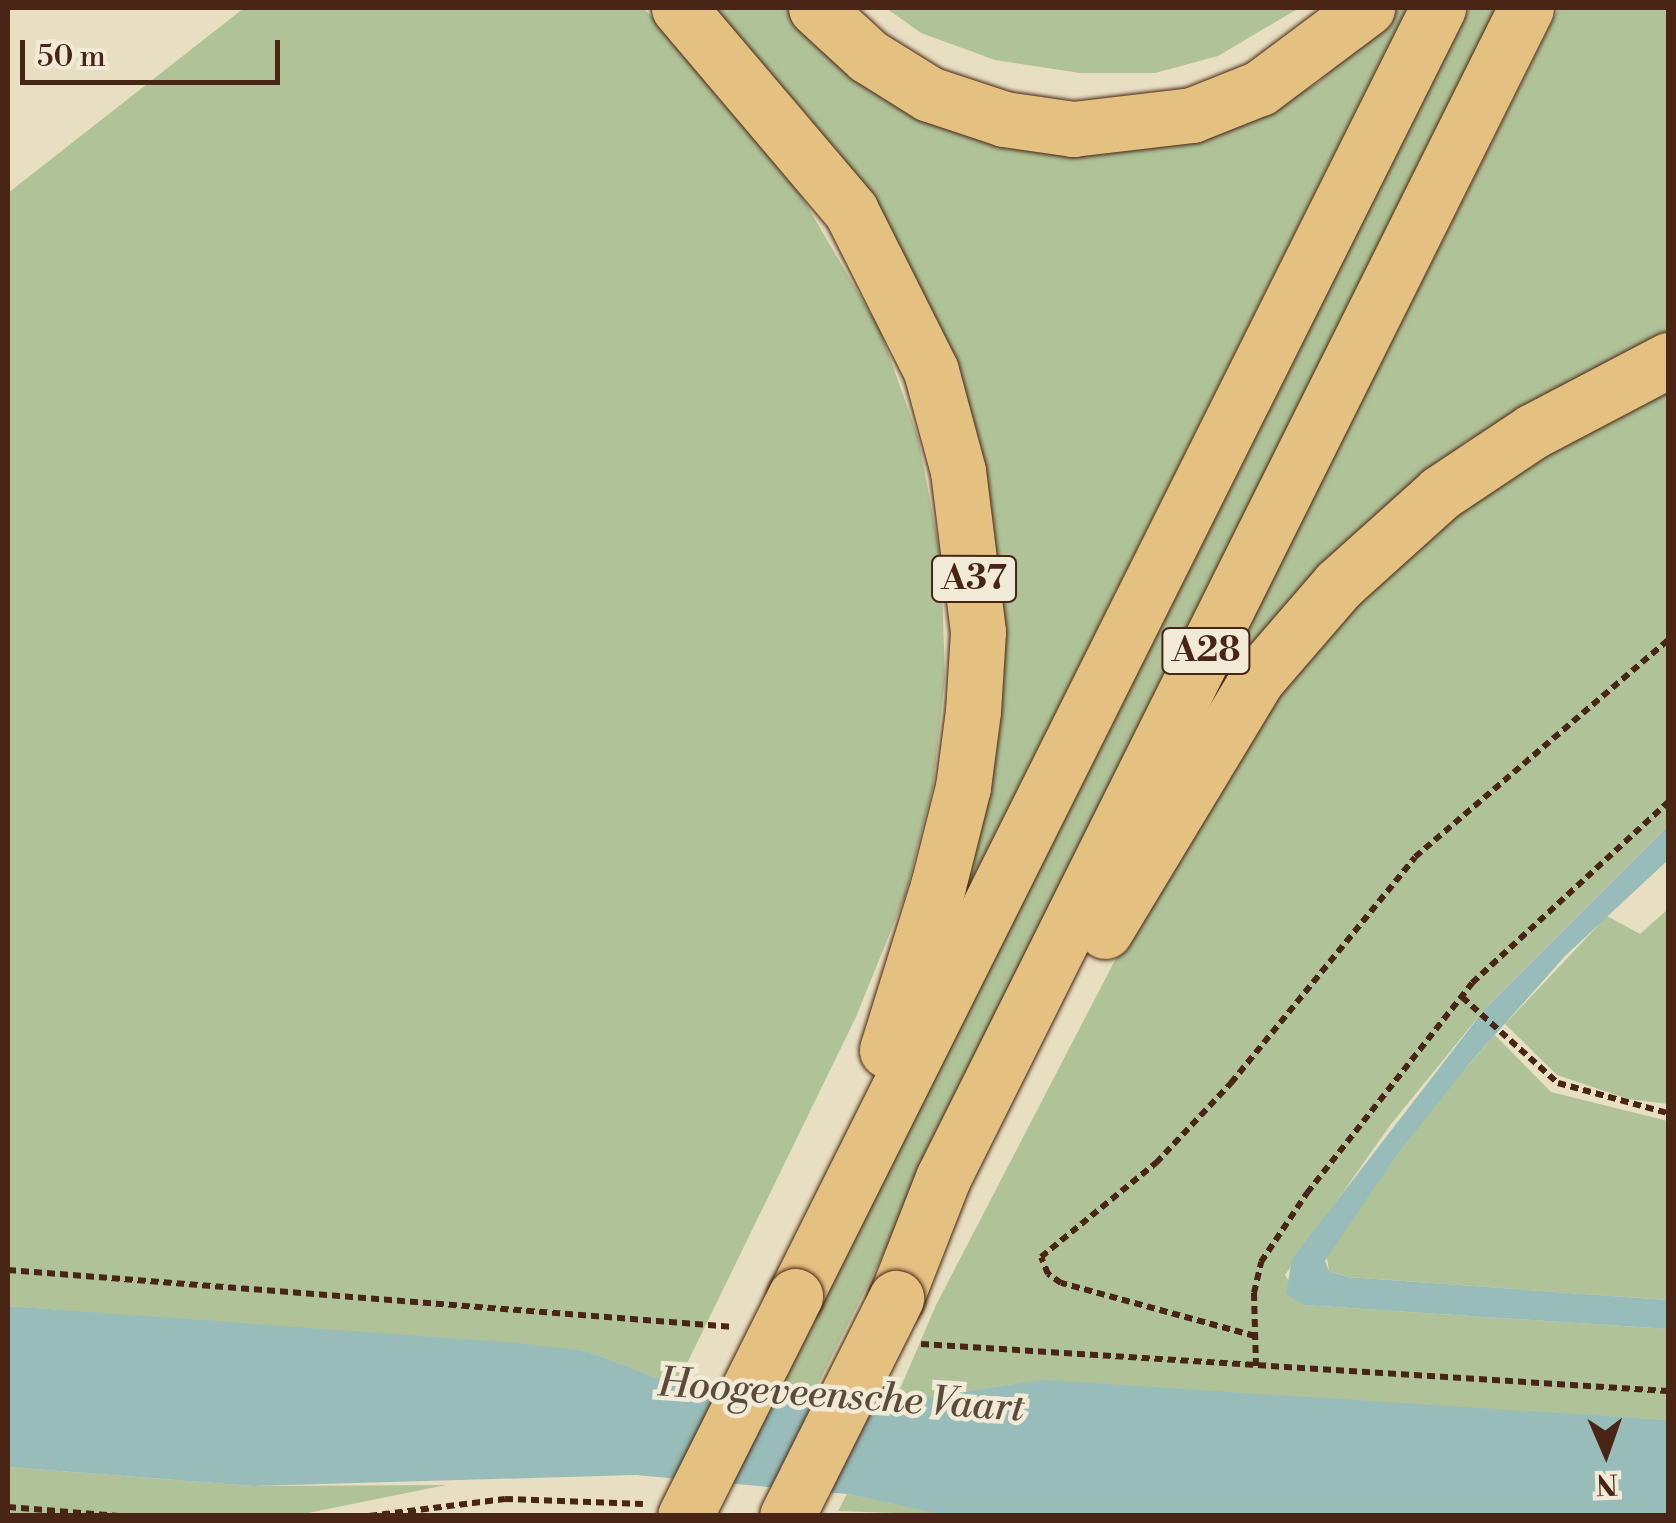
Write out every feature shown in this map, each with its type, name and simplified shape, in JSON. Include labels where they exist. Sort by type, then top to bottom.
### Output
[{"type":"highway","name":"A37","points":[[679,8],[851,211],[895,291],[931,371],[972,554],[978,632],[964,787],[834,1218]]},
{"type":"highway","points":[[816,8],[868,56],[929,94],[1004,119],[1073,129],[1192,115],[1243,95],[1318,50],[1366,8]]},
{"type":"highway","name":"A28","points":[[674,1510],[795,1296],[1438,8]]},
{"type":"highway","name":"A28","points":[[901,1320],[952,1161],[1526,8]]},
{"type":"highway","name":"A28","points":[[787,1516],[901,1320],[1128,887],[1257,679],[1338,584],[1440,493],[1534,431],[1668,360]]},
{"type":"path","points":[[1255,1336],[1062,1283],[1048,1274],[1041,1257],[1156,1163],[1232,1083],[1415,857],[1668,640]]},
{"type":"path","points":[[1256,1366],[1261,1262],[1281,1228],[1462,996],[1668,802]]},
{"type":"path","points":[[1462,996],[1526,1047],[1558,1083],[1668,1114]]},
{"type":"path","points":[[8,1270],[752,1328]]},
{"type":"path","points":[[901,1320],[1256,1366],[1668,1391]]},
{"type":"path","points":[[369,1516],[505,1499],[674,1510]]},
{"type":"path","points":[[8,1507],[119,1516]]},
{"type":"green space","points":[[244,8],[643,8],[691,56],[796,187],[880,330],[918,437],[941,559],[945,677],[933,786],[905,896],[856,1017],[676,1386],[587,1351],[8,1306],[8,193]]},
{"type":"green space","points":[[711,8],[790,8],[903,105],[1279,105],[1319,82],[1395,8],[1407,8],[965,894],[992,704],[878,222],[809,117]]},
{"type":"green space","points":[[886,8],[1299,8],[1218,56],[1155,73],[1080,73],[995,60],[921,33]]},
{"type":"green space","points":[[1470,8],[1510,8],[814,1392],[776,1393]]},
{"type":"green space","points":[[1559,8],[1668,8],[1668,335],[1625,352],[1464,443],[1352,540],[1200,724]]},
{"type":"green space","points":[[1668,385],[1668,826],[1484,1010],[1391,1124],[1285,1275],[1304,1305],[1668,1329],[1668,1420],[1228,1395],[894,1403],[936,1305],[1154,885],[1289,676],[1399,561],[1488,486]]},
{"type":"green space","points":[[1668,909],[1668,1104],[1628,1099],[1557,1075],[1505,1024],[1607,916],[1640,934]]},
{"type":"green space","points":[[1495,1035],[1551,1092],[1668,1121],[1668,1300],[1347,1277],[1329,1271],[1326,1251],[1392,1151]]},
{"type":"green space","points":[[8,1467],[253,1486],[446,1485],[298,1515],[8,1516]]},
{"type":"green space","points":[[847,1494],[950,1515],[838,1511]]},
{"type":"water","points":[[1668,826],[1668,860],[1565,956],[1469,1064],[1398,1153],[1325,1261],[1329,1271],[1347,1277],[1668,1300],[1668,1329],[1304,1305],[1286,1294],[1292,1259],[1484,1010]]},
{"type":"water","points":[[8,1306],[516,1343],[587,1351],[677,1386],[894,1403],[1043,1380],[1668,1420],[1668,1515],[950,1516],[847,1494],[635,1475],[253,1486],[8,1467]]},
{"type":"water label","name":"Hoogeveensche Vaart","points":[[841,1396]]}]
